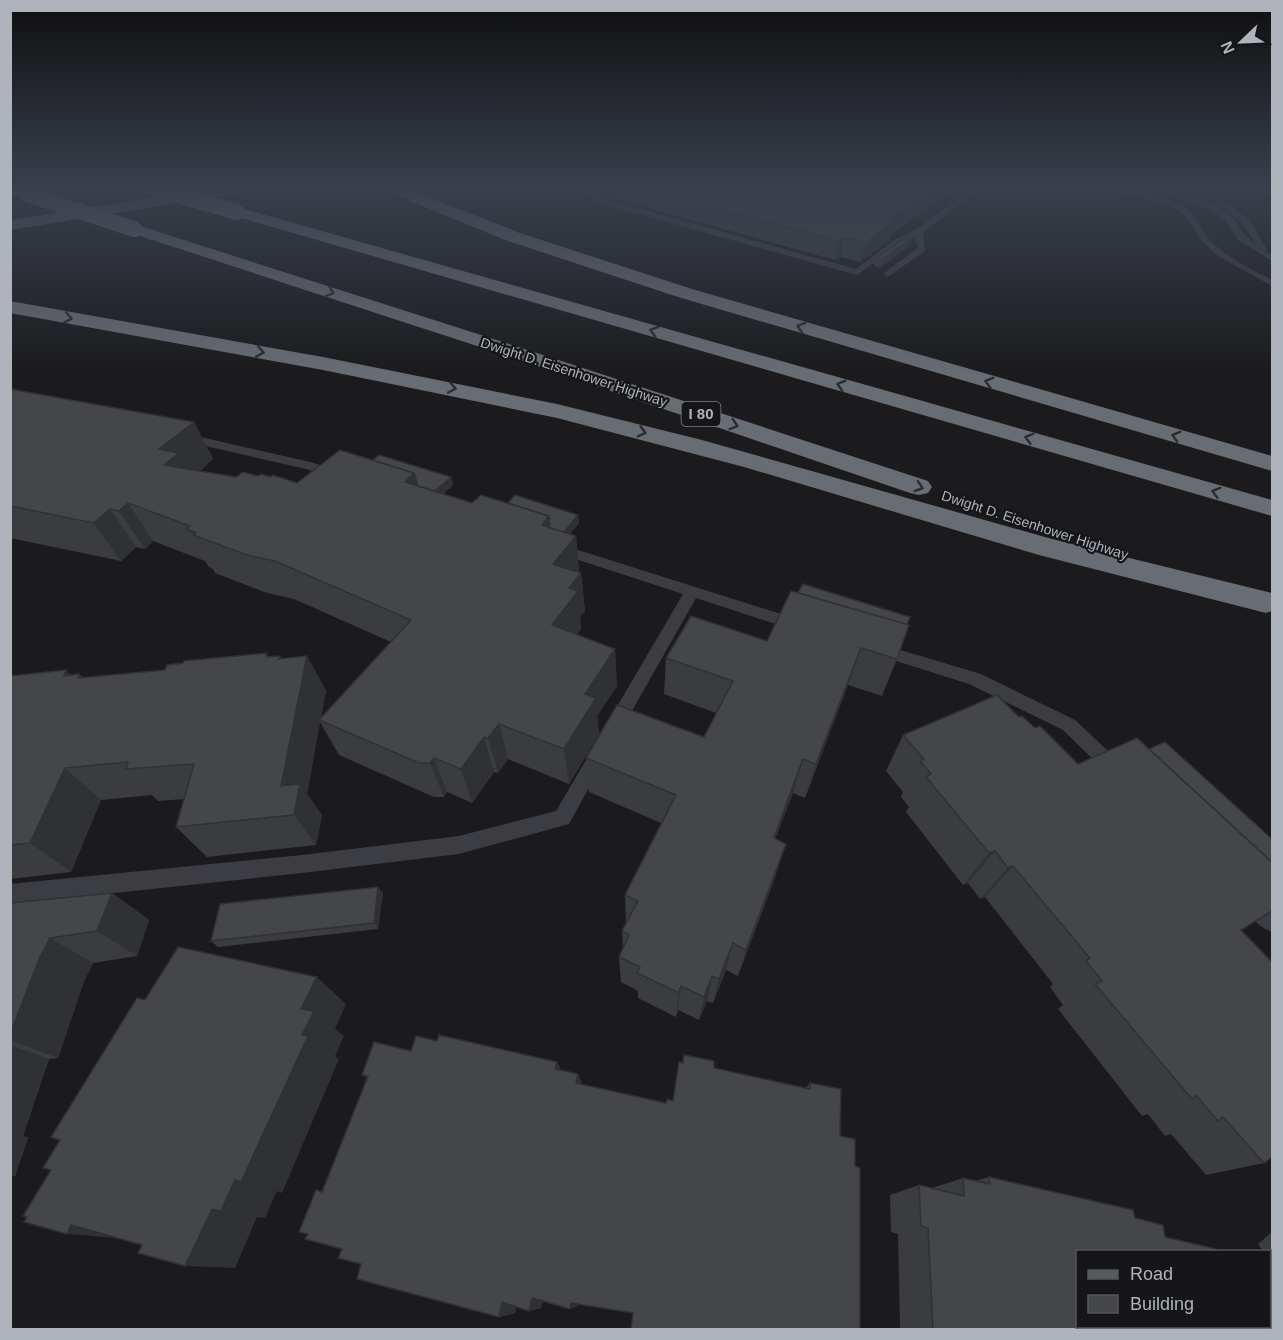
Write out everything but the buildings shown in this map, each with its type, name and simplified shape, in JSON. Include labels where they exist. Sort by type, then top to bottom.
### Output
[{"type":"highway","name":"Dwight D. Eisenhower Highway","points":[[194,249],[530,357],[1269,603]]},
{"type":"highway","points":[[365,249],[1272,508]]},
{"type":"highway","points":[[550,249],[685,293],[1272,464]]},
{"type":"highway","points":[[10,307],[360,369],[504,399],[689,444],[1107,563],[1269,603]]},
{"type":"lane","points":[[773,249],[857,272],[888,249]]},
{"type":"lane","points":[[888,274],[922,249]]},
{"type":"lane","points":[[1216,249],[1272,283]]},
{"type":"lane","points":[[1269,252],[1272,259]]},
{"type":"lane","points":[[165,433],[310,466],[343,477]]},
{"type":"lane","points":[[545,544],[691,593],[816,630]]},
{"type":"lane","points":[[10,894],[302,864],[459,845],[562,818],[691,593]]},
{"type":"lane","points":[[861,644],[975,678],[1069,725],[1128,782]]},
{"type":"lane","points":[[1239,889],[1272,922]]}]
